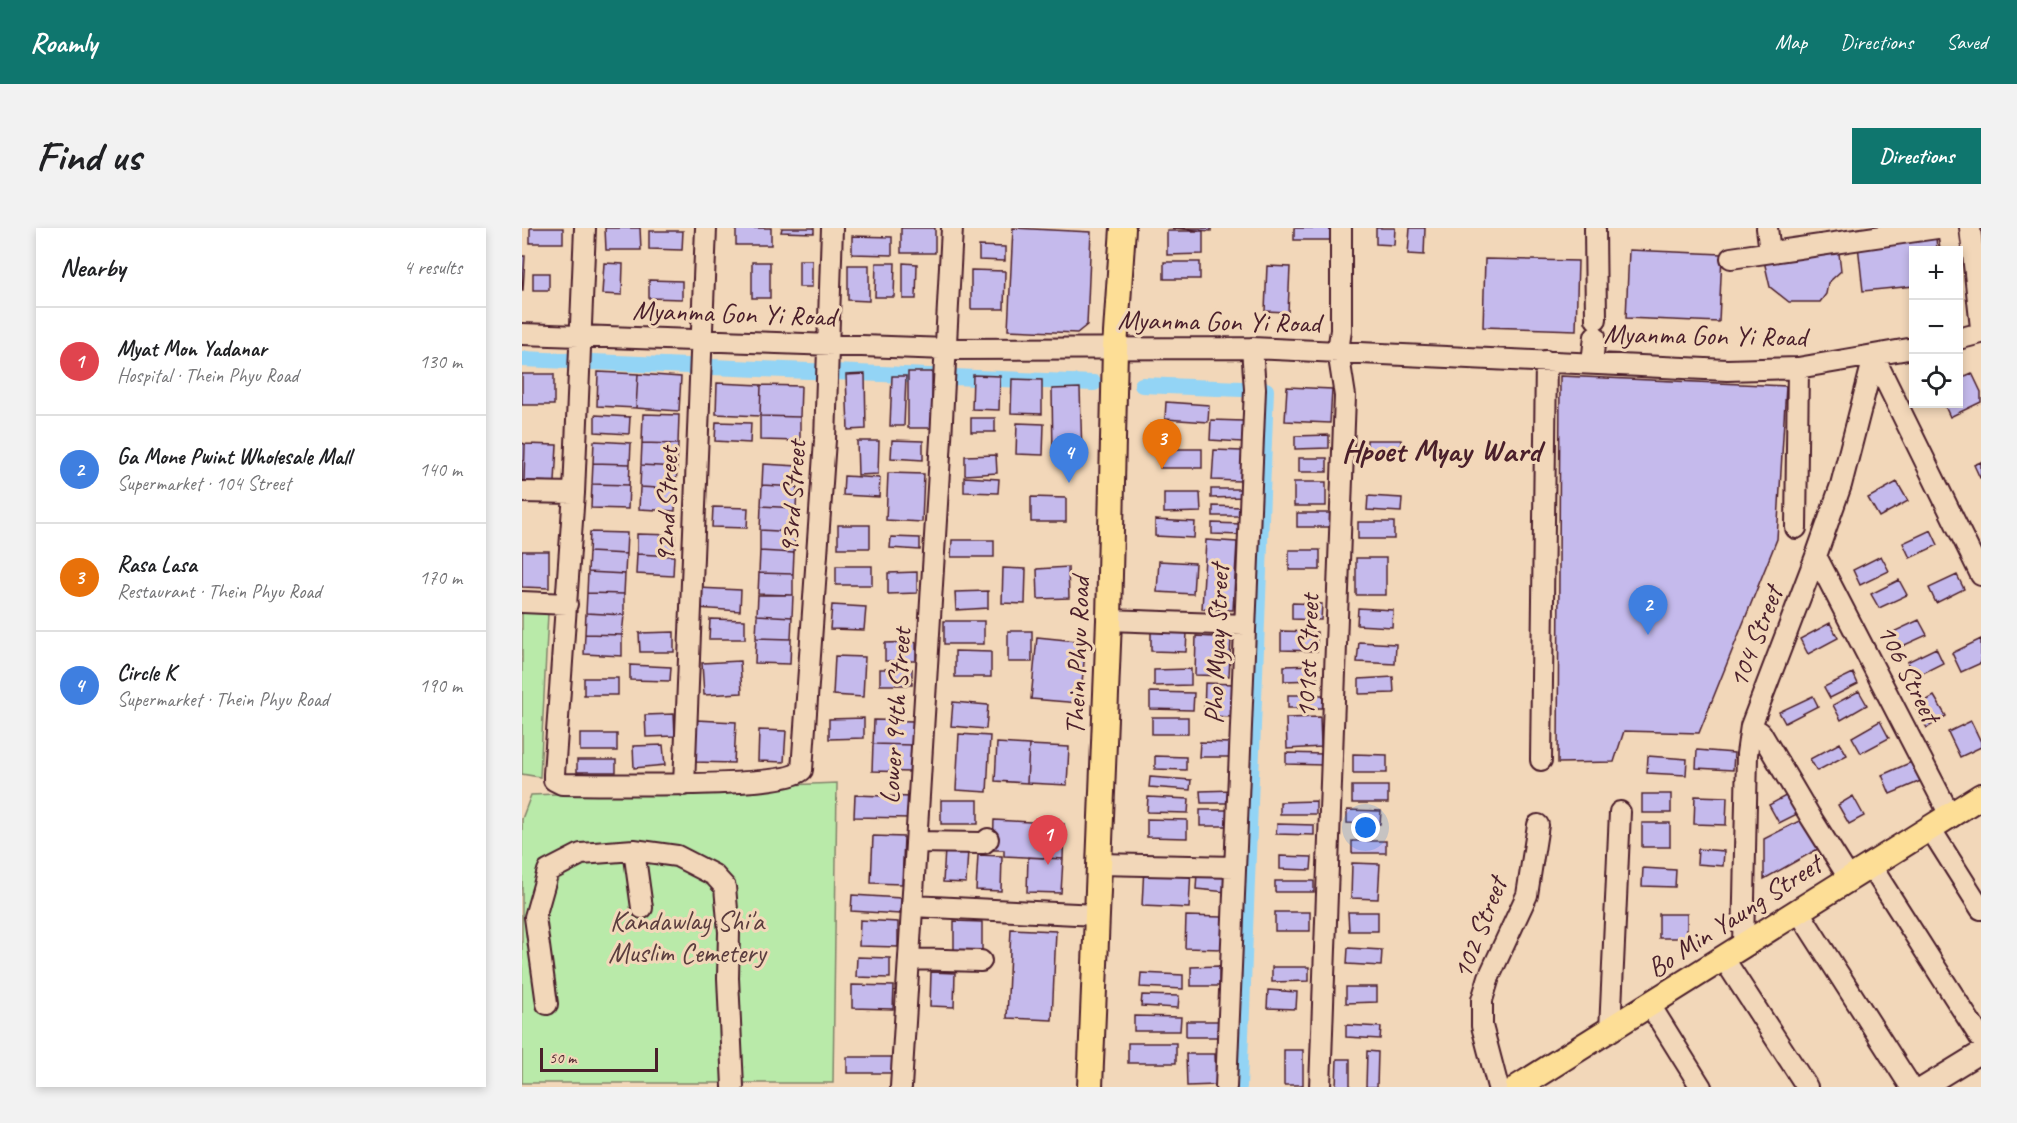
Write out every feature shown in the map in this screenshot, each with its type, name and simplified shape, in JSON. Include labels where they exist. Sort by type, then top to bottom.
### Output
[{"type":"main road","name":"Thein Phyu Road","points":[[1090,1087],[1109,620],[1115,348],[1123,228]]},
{"type":"main road","name":"Bo Min Yaung Street","points":[[1518,1087],[1981,796]]},
{"type":"street","points":[[585,228],[574,493],[554,780],[562,784],[684,785]]},
{"type":"street","name":"92nd Street","points":[[684,785],[706,228]]},
{"type":"street","name":"93rd Street","points":[[684,785],[793,776],[802,770],[826,406],[832,228]]},
{"type":"street","name":"Lower 94th Street","points":[[901,1087],[943,411],[952,228]]},
{"type":"street","name":"101st Street","points":[[1320,1087],[1345,396],[1338,351],[1341,330],[1341,228]]},
{"type":"street","points":[[1592,363],[1596,327],[1595,228]]},
{"type":"street","points":[[1767,228],[1770,252]]},
{"type":"street","points":[[1731,258],[1937,228]]},
{"type":"street","points":[[1948,228],[1950,246]]},
{"type":"street","points":[[1970,228],[1981,328]]},
{"type":"street","points":[[1963,337],[1981,333]]},
{"type":"street","name":"Myanma Gon Yi Road","points":[[522,334],[946,350],[1252,348],[1727,370],[1798,368],[1874,357],[1909,349]]},
{"type":"street","name":"Pho Myay Street","points":[[1226,1087],[1255,389],[1252,348]]},
{"type":"street","points":[[1874,357],[1981,575]]},
{"type":"street","name":"104 Street","points":[[1733,953],[1751,726],[1841,485],[1874,357]]},
{"type":"street","points":[[1541,760],[1546,360]]},
{"type":"street","points":[[1796,528],[1798,368]]},
{"type":"street","points":[[522,492],[574,493]]},
{"type":"street","name":"106 Street","points":[[1816,556],[1981,909]]},
{"type":"street","points":[[522,602],[567,604]]},
{"type":"street","points":[[1109,620],[1245,625]]},
{"type":"street","points":[[1751,726],[1761,733],[1850,878]]},
{"type":"street","points":[[1610,1030],[1620,812]]},
{"type":"street","name":"102 Street","points":[[1498,1087],[1482,1026],[1482,1000],[1489,977],[1527,895],[1538,825]]},
{"type":"street","points":[[916,842],[984,843],[988,839]]},
{"type":"street","points":[[634,850],[642,908]]},
{"type":"street","points":[[547,1004],[535,916],[548,871],[581,854],[634,850],[677,856],[714,875],[725,887],[729,932],[728,978],[733,1087]]},
{"type":"street","points":[[1099,864],[1235,867]]},
{"type":"street","points":[[1870,866],[1981,1039]]},
{"type":"street","points":[[912,906],[1097,915]]},
{"type":"street","points":[[1799,912],[1911,1087]]},
{"type":"street","points":[[1733,953],[1807,1087]]},
{"type":"street","points":[[909,959],[981,961]]},
{"type":"street","points":[[1650,1005],[1701,1087]]},
{"type":"street","points":[[1924,1087],[1981,1052]]},
{"type":"green space","points":[[522,612],[548,613],[540,777],[522,774]]},
{"type":"green space","name":"Kandawlay Shi'a Muslim Cemetery","points":[[837,783],[833,1083],[522,1083],[522,819],[531,795]]},
{"type":"building","points":[[530,228],[563,228],[563,243],[530,243]]},
{"type":"building","points":[[605,228],[640,228],[641,250],[606,250]]},
{"type":"building","points":[[736,228],[771,228],[771,245],[736,245]]},
{"type":"building","points":[[782,228],[814,228],[814,233],[781,232]]},
{"type":"building","points":[[901,228],[935,228],[935,253],[901,253]]},
{"type":"building","points":[[1013,228],[1091,232],[1087,325],[1077,333],[1008,330]]},
{"type":"building","points":[[1169,228],[1211,228],[1211,231]]},
{"type":"building","points":[[1294,228],[1332,228],[1332,240],[1294,240]]},
{"type":"building","points":[[1376,228],[1395,228],[1394,245],[1376,244]]},
{"type":"building","points":[[1410,228],[1425,228],[1424,255],[1408,254]]},
{"type":"building","points":[[649,231],[683,231],[682,250],[649,249]]},
{"type":"building","points":[[1167,231],[1203,231],[1203,254],[1167,255]]},
{"type":"building","points":[[852,236],[892,237],[892,255],[852,254]]},
{"type":"building","points":[[1936,237],[1937,246],[1909,246],[1909,286],[1863,291],[1858,245]]},
{"type":"building","points":[[979,246],[1005,247],[1005,261],[979,260]]},
{"type":"building","points":[[1629,250],[1722,254],[1719,322],[1626,318]]},
{"type":"building","points":[[1839,253],[1841,271],[1828,283],[1826,294],[1820,302],[1789,302],[1770,287],[1764,261]]},
{"type":"building","points":[[522,256],[525,256],[523,290],[522,290]]},
{"type":"building","points":[[1485,259],[1578,261],[1576,330],[1483,327]]},
{"type":"building","points":[[799,260],[812,260],[812,287],[799,287]]},
{"type":"building","points":[[752,262],[770,262],[770,298],[752,298]]},
{"type":"building","points":[[1164,262],[1200,262],[1200,279],[1164,279]]},
{"type":"building","points":[[604,263],[623,264],[622,295],[602,294]]},
{"type":"building","points":[[876,263],[895,263],[894,297],[875,297]]},
{"type":"building","points":[[903,263],[917,264],[916,299],[903,299]]},
{"type":"building","points":[[848,265],[869,265],[869,301],[848,300]]},
{"type":"building","points":[[1267,266],[1290,267],[1288,312],[1265,311]]},
{"type":"building","points":[[971,270],[1005,271],[1004,309],[971,309]]},
{"type":"building","points":[[533,273],[549,273],[549,290],[533,290]]},
{"type":"building","points":[[649,280],[682,281],[682,299],[649,298]]},
{"type":"building","points":[[598,372],[638,374],[636,408],[597,406]]},
{"type":"building","points":[[908,372],[932,372],[932,428],[908,428]]},
{"type":"building","points":[[1972,373],[1981,392],[1981,402],[1950,417],[1946,408],[1963,408],[1963,377]]},
{"type":"building","points":[[522,374],[554,374],[554,405],[522,405]]},
{"type":"building","points":[[638,374],[681,377],[679,411],[636,408]]},
{"type":"building","points":[[865,374],[866,429],[848,430],[846,375]]},
{"type":"building","points":[[973,375],[1000,376],[999,410],[972,409]]},
{"type":"building","points":[[892,376],[906,376],[904,426],[890,426]]},
{"type":"building","points":[[1560,376],[1786,386],[1777,539],[1699,733],[1624,731],[1614,762],[1558,763]]},
{"type":"building","points":[[1012,379],[1042,380],[1042,414],[1011,413]]},
{"type":"building","points":[[717,383],[761,385],[760,416],[716,414]]},
{"type":"building","points":[[761,385],[801,386],[800,417],[760,416]]},
{"type":"building","points":[[1287,387],[1332,389],[1330,423],[1285,421]]},
{"type":"building","points":[[1080,388],[1082,455],[1053,455],[1052,389]]},
{"type":"building","points":[[1166,402],[1209,405],[1208,422],[1165,419]]},
{"type":"building","points":[[643,414],[679,415],[678,444],[642,443]]},
{"type":"building","points":[[595,415],[630,417],[629,434],[595,432]]},
{"type":"building","points":[[760,416],[800,417],[800,441],[760,440]]},
{"type":"building","points":[[971,418],[995,418],[995,432],[971,432]]},
{"type":"building","points":[[1211,420],[1243,421],[1242,442],[1210,440]]},
{"type":"building","points":[[716,422],[751,423],[750,443],[715,441]]},
{"type":"building","points":[[1017,423],[1044,424],[1043,455],[1016,454]]},
{"type":"building","points":[[1329,435],[1329,448],[1295,449],[1295,436]]},
{"type":"building","points":[[892,440],[923,441],[923,460],[891,458]]},
{"type":"building","points":[[1367,440],[1401,440],[1401,456],[1367,456]]},
{"type":"building","points":[[594,441],[631,443],[630,464],[593,463]]},
{"type":"building","points":[[857,441],[879,441],[878,474],[858,475]]},
{"type":"building","points":[[522,443],[525,444],[524,481],[522,481]]},
{"type":"building","points":[[642,443],[678,444],[677,467],[641,465]]},
{"type":"building","points":[[525,444],[557,445],[555,482],[524,481]]},
{"type":"building","points":[[1160,449],[1202,449],[1202,468],[1160,468]]},
{"type":"building","points":[[1214,450],[1242,451],[1240,481],[1212,480]]},
{"type":"building","points":[[996,455],[997,473],[965,475],[965,456]]},
{"type":"building","points":[[1299,458],[1327,458],[1327,472],[1299,472]]},
{"type":"building","points":[[1981,462],[1981,478],[1980,478],[1974,465]]},
{"type":"building","points":[[593,463],[630,464],[629,485],[592,484]]},
{"type":"building","points":[[763,464],[798,466],[797,487],[762,485]]},
{"type":"building","points":[[641,465],[677,467],[676,489],[640,487]]},
{"type":"building","points":[[888,473],[924,474],[922,522],[886,520]]},
{"type":"building","points":[[844,476],[880,478],[879,497],[843,495]]},
{"type":"building","points":[[964,477],[999,479],[998,493],[964,492]]},
{"type":"building","points":[[1294,482],[1326,482],[1326,506],[1294,506]]},
{"type":"building","points":[[1897,482],[1908,501],[1879,517],[1868,498]]},
{"type":"building","points":[[592,484],[629,485],[628,509],[591,508]]},
{"type":"building","points":[[762,485],[797,487],[796,508],[761,506]]},
{"type":"building","points":[[640,487],[676,489],[675,511],[639,509]]},
{"type":"building","points":[[1211,489],[1244,489],[1244,497],[1211,498]]},
{"type":"building","points":[[1164,493],[1200,493],[1201,512],[1164,513]]},
{"type":"building","points":[[1368,496],[1402,498],[1401,512],[1367,510]]},
{"type":"building","points":[[1031,497],[1066,498],[1066,522],[1031,522]]},
{"type":"building","points":[[761,506],[796,508],[795,532],[760,530]]},
{"type":"building","points":[[1213,506],[1241,507],[1241,516],[1213,516]]},
{"type":"building","points":[[713,507],[748,508],[747,528],[712,527]]},
{"type":"building","points":[[1297,513],[1330,513],[1330,527],[1297,527]]},
{"type":"building","points":[[1155,520],[1195,522],[1194,538],[1155,536]]},
{"type":"building","points":[[1358,522],[1394,522],[1394,539],[1358,539]]},
{"type":"building","points":[[1212,523],[1242,524],[1242,535],[1212,534]]},
{"type":"building","points":[[838,525],[870,525],[870,548],[838,548]]},
{"type":"building","points":[[760,530],[795,532],[794,553],[760,551]]},
{"type":"building","points":[[1931,530],[1938,545],[1910,558],[1903,543]]},
{"type":"building","points":[[590,532],[627,533],[626,554],[589,552]]},
{"type":"building","points":[[637,534],[675,535],[674,556],[637,554]]},
{"type":"building","points":[[891,537],[920,538],[920,550],[890,548]]},
{"type":"building","points":[[952,540],[994,540],[994,557],[951,557]]},
{"type":"building","points":[[1206,540],[1237,542],[1233,610],[1202,609]]},
{"type":"building","points":[[1289,550],[1320,550],[1320,570],[1289,570]]},
{"type":"building","points":[[522,551],[549,551],[549,588],[522,587]]},
{"type":"building","points":[[760,551],[794,553],[793,574],[759,573]]},
{"type":"building","points":[[589,552],[626,554],[625,574],[588,572]]},
{"type":"building","points":[[637,554],[674,556],[673,576],[636,574]]},
{"type":"building","points":[[1881,556],[1889,571],[1860,585],[1853,570]]},
{"type":"building","points":[[1356,558],[1386,558],[1386,595],[1356,595]]},
{"type":"building","points":[[1159,561],[1195,563],[1193,594],[1157,592]]},
{"type":"building","points":[[836,566],[872,566],[872,585],[836,585]]},
{"type":"building","points":[[1068,567],[1069,598],[1038,599],[1037,569]]},
{"type":"building","points":[[1003,568],[1026,569],[1025,604],[1002,603]]},
{"type":"building","points":[[588,572],[625,574],[624,594],[587,593]]},
{"type":"building","points":[[917,572],[917,593],[888,594],[888,573]]},
{"type":"building","points":[[759,573],[793,574],[793,595],[758,594]]},
{"type":"building","points":[[1957,575],[1964,589],[1936,603],[1929,588]]},
{"type":"building","points":[[1899,580],[1907,595],[1879,608],[1871,594]]},
{"type":"building","points":[[698,588],[741,590],[740,611],[697,608]]},
{"type":"building","points":[[988,591],[988,608],[956,610],[955,592]]},
{"type":"building","points":[[587,593],[624,594],[624,615],[586,613]]},
{"type":"building","points":[[758,595],[793,595],[792,617],[757,615]]},
{"type":"building","points":[[1292,603],[1322,604],[1321,620],[1292,619]]},
{"type":"building","points":[[832,605],[866,607],[864,630],[830,629]]},
{"type":"building","points":[[1358,608],[1393,610],[1392,627],[1357,625]]},
{"type":"building","points":[[586,613],[624,615],[622,635],[585,634]]},
{"type":"building","points":[[757,615],[792,617],[791,639],[756,638]]},
{"type":"building","points":[[710,619],[745,620],[745,639],[709,639]]},
{"type":"building","points":[[1919,620],[1927,635],[1898,648],[1891,633]]},
{"type":"building","points":[[944,621],[984,621],[984,644],[944,644]]},
{"type":"building","points":[[1830,623],[1838,638],[1808,654],[1800,639]]},
{"type":"building","points":[[1008,631],[1032,631],[1032,662],[1008,662]]},
{"type":"building","points":[[1151,631],[1187,632],[1186,652],[1151,651]]},
{"type":"building","points":[[1281,631],[1317,632],[1317,651],[1281,650]]},
{"type":"building","points":[[674,632],[674,652],[640,652],[639,633]]},
{"type":"building","points":[[585,634],[622,635],[622,656],[584,654]]},
{"type":"building","points":[[1196,636],[1231,638],[1229,676],[1195,675]]},
{"type":"building","points":[[1037,637],[1086,642],[1080,703],[1031,699]]},
{"type":"building","points":[[756,638],[791,639],[790,664],[755,663]]},
{"type":"building","points":[[1981,639],[1981,663],[1961,672],[1952,653]]},
{"type":"building","points":[[916,642],[916,661],[885,661],[885,643]]},
{"type":"building","points":[[1359,642],[1396,644],[1395,664],[1357,662]]},
{"type":"building","points":[[1936,648],[1943,663],[1915,677],[1907,662]]},
{"type":"building","points":[[955,651],[991,652],[991,677],[955,677]]},
{"type":"building","points":[[835,656],[865,657],[863,697],[833,695]]},
{"type":"building","points":[[740,661],[742,693],[704,695],[702,663]]},
{"type":"building","points":[[630,665],[671,667],[670,681],[630,680]]},
{"type":"building","points":[[1316,665],[1317,680],[1284,681],[1284,666]]},
{"type":"building","points":[[880,669],[912,669],[912,685],[880,685]]},
{"type":"building","points":[[1191,669],[1191,685],[1154,686],[1154,670]]},
{"type":"building","points":[[1853,673],[1858,684],[1830,698],[1824,687]]},
{"type":"building","points":[[1393,677],[1394,693],[1359,694],[1359,679]]},
{"type":"building","points":[[584,678],[618,678],[618,695],[584,695]]},
{"type":"building","points":[[1205,683],[1235,684],[1234,717],[1204,716]]},
{"type":"building","points":[[1859,691],[1867,705],[1841,720],[1833,705]]},
{"type":"building","points":[[1150,692],[1194,693],[1193,710],[1150,709]]},
{"type":"building","points":[[1288,695],[1323,695],[1323,708],[1288,708]]},
{"type":"building","points":[[1813,696],[1818,706],[1785,723],[1779,712]]},
{"type":"building","points":[[1934,696],[1946,716],[1927,728],[1915,707]]},
{"type":"building","points":[[953,702],[988,705],[986,729],[951,726]]},
{"type":"building","points":[[674,714],[675,736],[646,737],[645,715]]},
{"type":"building","points":[[1152,717],[1188,717],[1188,734],[1152,734]]},
{"type":"building","points":[[1320,717],[1321,747],[1287,749],[1286,718]]},
{"type":"building","points":[[864,718],[864,738],[829,739],[829,719]]},
{"type":"building","points":[[696,720],[736,722],[734,763],[694,762]]},
{"type":"building","points":[[874,720],[913,721],[912,745],[873,744]]},
{"type":"building","points":[[1880,721],[1889,738],[1861,753],[1852,737]]},
{"type":"building","points":[[1971,721],[1981,747],[1960,757],[1948,732]]},
{"type":"building","points":[[759,730],[786,731],[784,762],[758,761]]},
{"type":"building","points":[[580,734],[617,734],[617,751],[580,751]]},
{"type":"building","points":[[959,734],[990,736],[987,792],[956,790]]},
{"type":"building","points":[[1200,742],[1230,743],[1230,757],[1199,757]]},
{"type":"building","points":[[997,743],[1029,745],[1027,783],[995,781]]},
{"type":"building","points":[[1840,743],[1847,755],[1817,771],[1810,759]]},
{"type":"building","points":[[873,744],[912,745],[911,772],[872,771]]},
{"type":"building","points":[[663,745],[665,765],[634,768],[633,746]]},
{"type":"building","points":[[1029,745],[1069,747],[1067,785],[1027,783]]},
{"type":"building","points":[[1697,750],[1734,753],[1733,770],[1696,768]]},
{"type":"building","points":[[1286,753],[1323,754],[1323,765],[1286,764]]},
{"type":"building","points":[[1353,754],[1387,755],[1387,773],[1353,773]]},
{"type":"building","points":[[1155,756],[1186,757],[1186,770],[1155,769]]},
{"type":"building","points":[[1648,756],[1687,759],[1686,775],[1647,773]]},
{"type":"building","points":[[577,760],[616,760],[616,772],[577,772]]},
{"type":"building","points":[[1914,761],[1923,780],[1890,794],[1882,775]]},
{"type":"building","points":[[1150,777],[1191,780],[1190,790],[1149,787]]},
{"type":"building","points":[[1352,786],[1388,786],[1388,803],[1352,803]]},
{"type":"building","points":[[1234,790],[1235,803],[1201,803],[1200,791]]},
{"type":"building","points":[[1793,792],[1803,811],[1779,823],[1769,805]]},
{"type":"building","points":[[1642,794],[1671,794],[1671,813],[1642,813]]},
{"type":"building","points":[[855,795],[911,797],[911,818],[854,817]]},
{"type":"building","points":[[1695,796],[1727,797],[1726,825],[1694,824]]},
{"type":"building","points":[[1853,796],[1864,816],[1849,824],[1838,805]]},
{"type":"building","points":[[1148,797],[1189,799],[1188,813],[1147,812]]},
{"type":"building","points":[[941,800],[978,800],[978,824],[941,824]]},
{"type":"building","points":[[1316,801],[1316,814],[1280,814],[1280,802]]},
{"type":"building","points":[[1200,810],[1231,810],[1231,826],[1200,826]]},
{"type":"building","points":[[1347,810],[1381,811],[1380,824],[1347,823]]},
{"type":"building","points":[[1807,817],[1825,845],[1764,879],[1764,839]]},
{"type":"building","points":[[1147,819],[1187,820],[1187,838],[1147,837]]},
{"type":"building","points":[[994,820],[1064,824],[1063,859],[1004,856],[1004,850],[993,850]]},
{"type":"building","points":[[1642,823],[1670,823],[1670,847],[1642,847]]},
{"type":"building","points":[[1277,824],[1314,825],[1314,835],[1276,834]]},
{"type":"building","points":[[873,836],[904,837],[902,884],[871,883]]},
{"type":"building","points":[[1352,841],[1386,841],[1386,853],[1352,853]]},
{"type":"building","points":[[945,849],[968,850],[966,883],[943,882]]},
{"type":"building","points":[[1698,849],[1724,851],[1723,866],[1697,864]]},
{"type":"building","points":[[978,855],[1002,856],[1001,891],[976,890]]},
{"type":"building","points":[[1280,856],[1312,857],[1311,870],[1280,869]]},
{"type":"building","points":[[1028,857],[1063,859],[1061,893],[1027,892]]},
{"type":"building","points":[[1352,863],[1380,864],[1378,899],[1351,898]]},
{"type":"building","points":[[1144,866],[1191,868],[1189,908],[1142,906]]},
{"type":"building","points":[[1643,868],[1676,870],[1675,887],[1642,886]]},
{"type":"building","points":[[1197,873],[1228,875],[1227,892],[1196,889]]},
{"type":"building","points":[[1275,881],[1314,881],[1314,892],[1275,892]]},
{"type":"building","points":[[852,895],[901,898],[900,914],[851,911]]},
{"type":"building","points":[[1275,912],[1310,912],[1310,931],[1275,931]]},
{"type":"building","points":[[1348,912],[1378,912],[1378,931],[1349,931]]},
{"type":"building","points":[[1659,914],[1687,914],[1687,938],[1659,938]]},
{"type":"building","points":[[1186,916],[1222,917],[1222,949],[1185,948]]},
{"type":"building","points":[[860,920],[898,922],[898,947],[859,946]]},
{"type":"building","points":[[954,921],[982,922],[982,956],[954,956]]},
{"type":"building","points":[[1011,929],[1056,931],[1052,1020],[1007,1018]]},
{"type":"building","points":[[1348,948],[1382,950],[1381,966],[1347,964]]},
{"type":"building","points":[[857,957],[890,958],[890,978],[856,977]]},
{"type":"building","points":[[1219,966],[1219,986],[1191,986],[1191,967]]},
{"type":"building","points":[[1272,967],[1309,967],[1309,981],[1272,982]]},
{"type":"building","points":[[931,972],[955,973],[954,1007],[930,1006]]},
{"type":"building","points":[[1141,973],[1183,975],[1183,989],[1140,987]]},
{"type":"building","points":[[852,985],[894,986],[893,1009],[852,1008]]},
{"type":"building","points":[[1346,987],[1377,987],[1377,1002],[1346,1003]]},
{"type":"building","points":[[1268,990],[1297,992],[1296,1009],[1267,1008]]},
{"type":"building","points":[[1142,995],[1179,996],[1178,1008],[1141,1006]]},
{"type":"building","points":[[1134,1016],[1181,1017],[1180,1031],[1134,1031]]},
{"type":"building","points":[[1186,1021],[1222,1021],[1222,1037],[1186,1037]]},
{"type":"building","points":[[1346,1025],[1381,1027],[1380,1039],[1346,1037]]},
{"type":"building","points":[[1128,1043],[1176,1043],[1176,1063],[1128,1063]]},
{"type":"building","points":[[1284,1050],[1303,1050],[1303,1085],[1284,1085]]},
{"type":"building","points":[[1367,1051],[1378,1052],[1377,1087],[1366,1087]]},
{"type":"building","points":[[1186,1054],[1215,1054],[1216,1085],[1187,1086]]},
{"type":"building","points":[[847,1057],[893,1057],[893,1073],[847,1073]]},
{"type":"building","points":[[1337,1059],[1350,1059],[1350,1087],[1336,1087]]},
{"type":"waterway","points":[[522,359],[1094,383]]},
{"type":"waterway","points":[[1142,385],[1266,390],[1239,1087]]},
{"type":"place","name":"Rasa Lasa","points":[[1162,469]]},
{"type":"place","name":"Circle K","points":[[1069,483]]},
{"type":"place","name":"Ga Mone Pwint Wholesale Mall","points":[[1648,635]]},
{"type":"place","name":"Myat Mon Yadanar","points":[[1048,865]]},
{"type":"district","name":"Hpoet Myay Ward","points":[[1441,450]]}]
